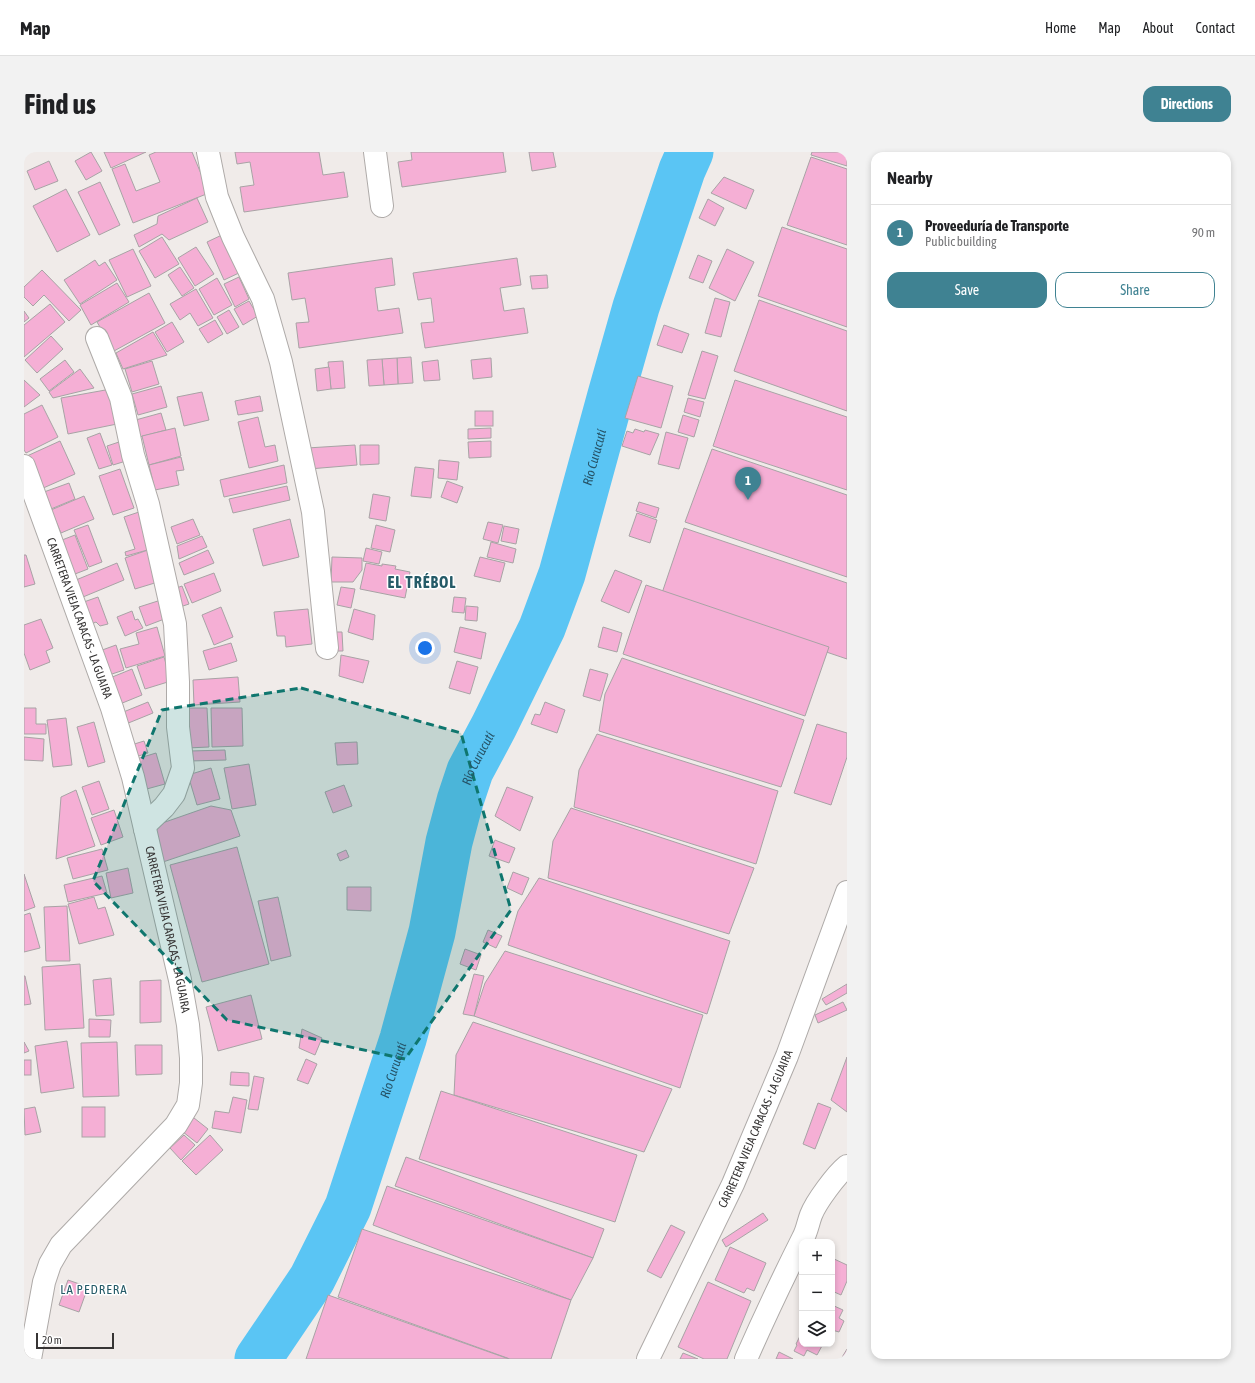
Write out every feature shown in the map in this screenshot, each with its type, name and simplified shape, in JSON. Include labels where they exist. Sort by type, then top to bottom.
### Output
[{"type":"main road","points":[[208,152],[216,197],[233,237],[263,299],[281,362],[313,512],[327,648]]},
{"type":"main road","points":[[375,152],[382,206]]},
{"type":"main road","points":[[97,338],[121,398],[133,455],[148,504],[175,624],[178,682],[178,727],[183,768],[174,794],[164,807],[146,824],[145,829]]},
{"type":"main road","name":"CARRETERA VIEJA CARACAS - LA GUAIRA","points":[[24,466],[112,708],[133,777],[180,980],[188,1025],[191,1058],[191,1083],[188,1105],[176,1125],[62,1245],[50,1264],[44,1282],[30,1359]]},
{"type":"main road","name":"CARRETERA VIEJA CARACAS - LA GUAIRA","points":[[648,1359],[733,1184],[787,1056],[847,892]]},
{"type":"main road","points":[[746,1359],[789,1264],[804,1236],[812,1214],[819,1201],[847,1166]]},
{"type":"highlighted area","points":[[301,688],[461,733],[511,910],[405,1059],[227,1020],[93,881],[162,710]]},
{"type":"building","points":[[91,152],[102,171],[86,180],[75,161]]},
{"type":"building","points":[[104,152],[146,152],[111,168]]},
{"type":"building","points":[[156,152],[192,152],[209,193],[133,223],[112,169],[125,164],[136,191],[160,182],[149,155]]},
{"type":"building","points":[[235,152],[319,152],[323,175],[344,172],[348,197],[244,212],[240,187],[254,185],[250,162],[237,164]]},
{"type":"building","points":[[411,152],[503,152],[506,172],[402,187],[398,162],[412,160]]},
{"type":"building","points":[[529,152],[553,152],[556,167],[532,171]]},
{"type":"building","points":[[812,152],[847,152],[847,166],[811,155]]},
{"type":"building","points":[[811,157],[847,169],[847,245],[787,225]]},
{"type":"building","points":[[49,161],[58,181],[35,190],[27,171]]},
{"type":"building","points":[[724,177],[754,190],[746,209],[711,193]]},
{"type":"building","points":[[100,182],[120,225],[99,235],[78,192]]},
{"type":"building","points":[[66,189],[90,235],[57,252],[33,206]]},
{"type":"building","points":[[197,198],[208,222],[169,240],[162,234],[139,247],[134,235],[157,224],[158,216]]},
{"type":"building","points":[[708,199],[724,208],[715,226],[699,218]]},
{"type":"building","points":[[782,227],[847,249],[847,327],[758,296]]},
{"type":"building","points":[[224,234],[241,272],[224,280],[207,242]]},
{"type":"building","points":[[162,237],[179,264],[155,278],[139,251]]},
{"type":"building","points":[[196,247],[214,274],[195,286],[178,258]]},
{"type":"building","points":[[133,249],[151,286],[127,297],[109,260]]},
{"type":"building","points":[[727,249],[754,262],[735,301],[709,288]]},
{"type":"building","points":[[698,255],[712,261],[703,283],[689,278]]},
{"type":"building","points":[[392,258],[395,285],[375,288],[378,311],[399,308],[403,333],[299,348],[296,323],[309,322],[305,298],[292,300],[288,273]]},
{"type":"building","points":[[517,258],[521,285],[500,288],[504,311],[524,308],[528,333],[425,348],[421,323],[434,322],[431,298],[418,300],[413,273]]},
{"type":"building","points":[[95,260],[99,266],[105,262],[117,280],[80,304],[64,280]]},
{"type":"building","points":[[180,267],[194,288],[182,296],[168,275]]},
{"type":"building","points":[[42,270],[81,310],[69,321],[44,295],[33,306],[24,297],[24,287]]},
{"type":"building","points":[[547,275],[548,288],[532,289],[530,276]]},
{"type":"building","points":[[239,277],[249,299],[235,307],[224,284]]},
{"type":"building","points":[[217,278],[232,305],[214,315],[199,289]]},
{"type":"building","points":[[117,283],[129,302],[91,325],[80,305]]},
{"type":"building","points":[[196,289],[213,318],[198,326],[190,313],[180,320],[170,304]]},
{"type":"building","points":[[149,293],[165,323],[114,351],[97,322]]},
{"type":"building","points":[[715,298],[730,302],[721,337],[705,333]]},
{"type":"building","points":[[759,300],[847,331],[847,411],[734,371]]},
{"type":"building","points":[[249,301],[258,316],[243,325],[234,309]]},
{"type":"building","points":[[50,304],[65,322],[24,357],[24,325]]},
{"type":"building","points":[[229,310],[239,327],[227,334],[217,317]]},
{"type":"building","points":[[24,311],[29,318],[24,322]]},
{"type":"building","points":[[215,320],[223,334],[208,343],[199,329]]},
{"type":"building","points":[[172,322],[184,342],[167,352],[155,332]]},
{"type":"building","points":[[664,325],[689,334],[682,353],[657,345]]},
{"type":"building","points":[[153,332],[167,355],[123,369],[116,353]]},
{"type":"building","points":[[51,336],[63,349],[37,373],[25,360]]},
{"type":"building","points":[[702,351],[718,356],[705,399],[688,395]]},
{"type":"building","points":[[411,357],[413,383],[398,384],[397,358]]},
{"type":"building","points":[[397,358],[398,384],[384,385],[382,359]]},
{"type":"building","points":[[491,358],[492,377],[473,379],[471,360]]},
{"type":"building","points":[[382,359],[384,385],[369,386],[367,360]]},
{"type":"building","points":[[65,360],[74,372],[49,391],[40,379]]},
{"type":"building","points":[[438,360],[440,380],[424,381],[422,362]]},
{"type":"building","points":[[152,361],[159,384],[132,392],[125,369]]},
{"type":"building","points":[[343,361],[345,388],[331,389],[328,362]]},
{"type":"building","points":[[329,367],[331,389],[317,391],[315,369]]},
{"type":"building","points":[[80,369],[94,388],[53,398],[49,392]]},
{"type":"building","points":[[638,376],[673,386],[661,428],[625,418]]},
{"type":"building","points":[[24,380],[40,395],[24,407]]},
{"type":"building","points":[[735,380],[847,417],[847,490],[713,446]]},
{"type":"building","points":[[161,386],[167,407],[138,415],[132,394]]},
{"type":"building","points":[[111,389],[117,424],[68,434],[61,398]]},
{"type":"building","points":[[202,392],[209,420],[184,426],[177,397]]},
{"type":"building","points":[[260,396],[263,411],[238,415],[235,401]]},
{"type":"building","points":[[688,398],[704,402],[700,417],[684,412]]},
{"type":"building","points":[[42,405],[58,437],[26,453],[24,450],[24,414]]},
{"type":"building","points":[[475,411],[493,411],[493,426],[475,426]]},
{"type":"building","points":[[161,413],[166,430],[136,438],[132,421]]},
{"type":"building","points":[[683,415],[699,420],[694,437],[678,432]]},
{"type":"building","points":[[258,417],[265,447],[275,445],[278,461],[249,468],[238,422]]},
{"type":"building","points":[[175,428],[181,456],[149,465],[142,436]]},
{"type":"building","points":[[491,428],[491,438],[468,439],[468,429]]},
{"type":"building","points":[[635,429],[659,434],[650,455],[622,446],[627,431],[633,433]]},
{"type":"building","points":[[666,432],[688,438],[679,469],[658,464]]},
{"type":"building","points":[[100,433],[112,465],[99,469],[87,438]]},
{"type":"building","points":[[60,441],[75,474],[41,489],[27,456]]},
{"type":"building","points":[[491,441],[491,457],[469,458],[468,442]]},
{"type":"building","points":[[119,442],[126,461],[113,465],[107,446]]},
{"type":"building","points":[[355,445],[357,465],[309,469],[307,448]]},
{"type":"building","points":[[360,445],[379,445],[379,464],[360,465]]},
{"type":"building","points":[[712,449],[847,495],[847,577],[685,522]]},
{"type":"building","points":[[181,457],[184,470],[176,471],[179,485],[155,490],[149,465]]},
{"type":"building","points":[[439,460],[459,462],[457,480],[438,478]]},
{"type":"building","points":[[284,465],[287,483],[224,497],[220,480]]},
{"type":"building","points":[[415,467],[434,469],[431,498],[411,496]]},
{"type":"building","points":[[120,469],[134,508],[113,515],[99,476]]},
{"type":"building","points":[[447,481],[463,487],[457,503],[441,497]]},
{"type":"building","points":[[69,483],[75,499],[51,509],[44,492]]},
{"type":"building","points":[[287,486],[290,500],[233,513],[229,499]]},
{"type":"building","points":[[373,494],[390,497],[386,521],[369,518]]},
{"type":"building","points":[[84,496],[94,519],[61,533],[51,510]]},
{"type":"building","points":[[639,502],[659,508],[656,518],[636,511]]},
{"type":"building","points":[[139,512],[151,549],[126,556],[125,552],[135,549],[124,517]]},
{"type":"building","points":[[637,513],[657,520],[650,543],[629,536]]},
{"type":"building","points":[[193,519],[200,535],[177,544],[171,527]]},
{"type":"building","points":[[290,519],[299,557],[263,566],[253,529]]},
{"type":"building","points":[[488,522],[503,525],[498,543],[483,539]]},
{"type":"building","points":[[88,525],[102,562],[89,567],[74,530]]},
{"type":"building","points":[[376,525],[395,530],[390,552],[371,548]]},
{"type":"building","points":[[504,526],[519,529],[516,544],[501,541]]},
{"type":"building","points":[[684,528],[847,583],[847,659],[661,596]]},
{"type":"building","points":[[75,535],[88,569],[75,574],[62,540]]},
{"type":"building","points":[[202,536],[207,547],[179,559],[177,546]]},
{"type":"building","points":[[491,542],[516,549],[513,563],[487,557]]},
{"type":"building","points":[[366,548],[382,552],[379,564],[363,561]]},
{"type":"building","points":[[148,550],[158,582],[135,589],[125,558]]},
{"type":"building","points":[[208,550],[214,563],[184,575],[179,563]]},
{"type":"building","points":[[24,555],[26,555],[35,584],[24,587]]},
{"type":"building","points":[[332,557],[362,558],[362,570],[353,582],[331,582]]},
{"type":"building","points":[[480,557],[505,563],[500,582],[474,576]]},
{"type":"building","points":[[117,563],[124,580],[83,597],[76,580]]},
{"type":"building","points":[[366,563],[382,566],[382,564],[396,566],[395,569],[410,572],[405,598],[360,589]]},
{"type":"building","points":[[615,570],[642,581],[629,613],[601,601]]},
{"type":"building","points":[[214,573],[221,591],[192,603],[184,584]]},
{"type":"building","points":[[646,585],[829,647],[805,716],[623,654]]},
{"type":"building","points":[[182,586],[189,604],[177,608],[171,590]]},
{"type":"building","points":[[341,587],[355,589],[351,608],[337,605]]},
{"type":"building","points":[[98,597],[108,624],[100,626],[96,622],[89,625],[81,603]]},
{"type":"building","points":[[454,597],[466,598],[464,613],[452,612]]},
{"type":"building","points":[[161,600],[167,618],[146,626],[139,607]]},
{"type":"building","points":[[466,606],[478,607],[477,621],[465,620]]},
{"type":"building","points":[[221,607],[233,637],[214,645],[202,615]]},
{"type":"building","points":[[308,609],[312,644],[286,647],[285,636],[277,636],[274,612]]},
{"type":"building","points":[[354,609],[375,615],[373,640],[348,632]]},
{"type":"building","points":[[132,611],[135,620],[138,619],[143,628],[125,636],[117,617]]},
{"type":"building","points":[[41,619],[53,648],[46,651],[50,662],[30,670],[24,653],[24,625]]},
{"type":"building","points":[[157,627],[165,656],[126,668],[120,649],[139,644],[136,633]]},
{"type":"building","points":[[460,627],[486,633],[481,659],[454,652]]},
{"type":"building","points":[[603,627],[622,633],[617,652],[598,647]]},
{"type":"building","points":[[333,632],[342,632],[343,651],[334,651]]},
{"type":"building","points":[[231,643],[237,661],[209,670],[203,651]]},
{"type":"building","points":[[116,645],[124,670],[103,677],[94,653]]},
{"type":"building","points":[[341,655],[369,661],[363,683],[339,676]]},
{"type":"building","points":[[164,657],[171,681],[145,689],[137,666]]},
{"type":"building","points":[[622,658],[804,720],[781,787],[599,731],[605,694]]},
{"type":"building","points":[[457,661],[478,667],[470,694],[449,688]]},
{"type":"building","points":[[132,669],[142,695],[115,706],[105,680]]},
{"type":"building","points":[[590,669],[608,674],[600,701],[583,696]]},
{"type":"building","points":[[238,677],[240,702],[194,705],[193,680]]},
{"type":"building","points":[[148,702],[153,713],[121,726],[116,715]]},
{"type":"building","points":[[545,702],[565,710],[557,733],[531,724],[535,714],[540,715]]},
{"type":"building","points":[[24,708],[36,708],[36,724],[46,724],[46,734],[24,734]]},
{"type":"building","points":[[185,708],[207,708],[209,747],[187,748]]},
{"type":"building","points":[[211,708],[242,708],[243,746],[212,747]]},
{"type":"building","points":[[66,718],[72,765],[53,767],[47,720]]},
{"type":"building","points":[[94,722],[105,762],[88,767],[77,727]]},
{"type":"building","points":[[817,724],[847,733],[847,757],[831,805],[794,793]]},
{"type":"building","points":[[597,734],[778,791],[756,864],[574,807],[579,770]]},
{"type":"building","points":[[24,737],[44,739],[43,761],[24,760]]},
{"type":"building","points":[[144,741],[148,753],[132,758],[128,746]]},
{"type":"building","points":[[357,742],[358,764],[337,765],[335,743]]},
{"type":"building","points":[[225,750],[226,760],[190,761],[190,751]]},
{"type":"building","points":[[156,753],[165,784],[143,790],[133,760]]},
{"type":"building","points":[[249,764],[256,805],[232,809],[224,768]]},
{"type":"building","points":[[211,768],[220,799],[197,805],[188,775]]},
{"type":"building","points":[[99,781],[109,809],[92,815],[82,787]]},
{"type":"building","points":[[344,785],[352,806],[333,813],[325,792]]},
{"type":"building","points":[[507,787],[533,797],[520,831],[495,816]]},
{"type":"building","points":[[76,790],[95,846],[56,859],[61,797]]},
{"type":"building","points":[[211,806],[231,810],[240,836],[160,863],[148,828]]},
{"type":"building","points":[[571,808],[754,868],[729,934],[548,878],[553,841]]},
{"type":"building","points":[[114,810],[123,837],[101,845],[91,818]]},
{"type":"building","points":[[495,840],[515,848],[509,863],[489,856]]},
{"type":"building","points":[[237,847],[269,964],[202,982],[170,865]]},
{"type":"building","points":[[102,849],[108,870],[73,879],[67,858]]},
{"type":"building","points":[[346,850],[349,857],[340,861],[337,854]]},
{"type":"building","points":[[128,868],[133,893],[111,898],[106,873]]},
{"type":"building","points":[[513,872],[529,878],[522,895],[507,888]]},
{"type":"building","points":[[24,874],[35,907],[24,911]]},
{"type":"building","points":[[102,876],[107,893],[68,902],[64,885]]},
{"type":"building","points":[[539,878],[730,941],[707,1014],[508,945],[518,911]]},
{"type":"building","points":[[347,887],[371,887],[371,911],[347,910]]},
{"type":"building","points":[[94,897],[98,909],[105,907],[114,935],[79,944],[68,904]]},
{"type":"building","points":[[278,897],[291,956],[271,961],[258,901]]},
{"type":"building","points":[[67,906],[70,961],[46,961],[44,907]]},
{"type":"building","points":[[30,913],[40,948],[24,952],[24,915]]},
{"type":"building","points":[[488,930],[502,936],[496,948],[483,942]]},
{"type":"building","points":[[465,949],[481,955],[476,970],[460,964]]},
{"type":"building","points":[[505,951],[703,1015],[680,1088],[474,1016],[485,983]]},
{"type":"building","points":[[80,964],[84,1028],[45,1030],[42,967]]},
{"type":"building","points":[[474,974],[484,976],[474,1016],[463,1014]]},
{"type":"building","points":[[24,976],[31,1004],[24,1005]]},
{"type":"building","points":[[111,978],[114,1015],[96,1016],[93,980]]},
{"type":"building","points":[[161,980],[161,1022],[140,1023],[140,981]]},
{"type":"building","points":[[847,984],[847,993],[826,1005],[822,999]]},
{"type":"building","points":[[251,995],[262,1039],[218,1051],[206,1007]]},
{"type":"building","points":[[843,1002],[847,1010],[818,1023],[815,1015]]},
{"type":"building","points":[[89,1019],[111,1020],[110,1037],[89,1037]]},
{"type":"building","points":[[473,1022],[672,1089],[644,1152],[454,1095],[456,1055]]},
{"type":"building","points":[[302,1029],[322,1038],[315,1055],[299,1048]]},
{"type":"building","points":[[67,1041],[74,1088],[41,1093],[35,1046]]},
{"type":"building","points":[[24,1042],[29,1051],[24,1053]]},
{"type":"building","points":[[117,1042],[119,1096],[83,1097],[81,1043]]},
{"type":"building","points":[[135,1045],[162,1045],[162,1074],[136,1075]]},
{"type":"building","points":[[847,1057],[847,1112],[831,1100]]},
{"type":"building","points":[[306,1059],[317,1064],[308,1084],[297,1080]]},
{"type":"building","points":[[24,1060],[31,1060],[31,1075],[24,1075]]},
{"type":"building","points":[[231,1072],[249,1073],[249,1086],[230,1085]]},
{"type":"building","points":[[254,1076],[264,1078],[258,1110],[248,1109]]},
{"type":"building","points":[[441,1091],[637,1155],[615,1222],[419,1159]]},
{"type":"building","points":[[233,1097],[247,1100],[241,1133],[212,1128],[215,1111],[229,1113]]},
{"type":"building","points":[[818,1103],[831,1108],[815,1149],[803,1144]]},
{"type":"building","points":[[35,1107],[41,1132],[25,1135],[24,1109]]},
{"type":"building","points":[[82,1107],[105,1107],[105,1137],[82,1137]]},
{"type":"building","points":[[189,1114],[208,1129],[197,1143],[178,1128]]},
{"type":"building","points":[[184,1135],[195,1145],[181,1160],[170,1148]]},
{"type":"building","points":[[210,1135],[223,1150],[196,1175],[182,1161]]},
{"type":"building","points":[[406,1157],[604,1229],[593,1258],[395,1186]]},
{"type":"building","points":[[387,1186],[593,1258],[571,1300],[373,1225]]},
{"type":"building","points":[[763,1213],[768,1220],[726,1247],[722,1240]]},
{"type":"building","points":[[671,1225],[685,1232],[661,1278],[647,1271]]},
{"type":"building","points":[[362,1229],[571,1300],[551,1359],[510,1359],[338,1297]]},
{"type":"building","points":[[730,1247],[766,1263],[754,1291],[747,1288],[744,1293],[715,1280]]},
{"type":"building","points":[[835,1259],[847,1265],[847,1281],[841,1295],[835,1292]]},
{"type":"building","points":[[68,1280],[88,1287],[79,1312],[59,1305]]},
{"type":"building","points":[[708,1282],[751,1301],[727,1359],[704,1359],[678,1347]]},
{"type":"building","points":[[328,1295],[509,1359],[306,1359]]},
{"type":"building","points":[[835,1306],[843,1310],[839,1318],[844,1321],[839,1332],[835,1331]]},
{"type":"building","points":[[799,1338],[799,1347],[821,1347],[817,1355],[807,1350],[804,1356],[794,1351],[797,1345],[796,1344]]},
{"type":"building","points":[[847,1349],[847,1359],[841,1359]]},
{"type":"building","points":[[779,1352],[793,1359],[776,1359]]},
{"type":"building","points":[[683,1353],[698,1359],[680,1359]]},
{"type":"waterway","name":"Río Curucutí","points":[[258,1359],[312,1279],[348,1207],[403,1039],[432,932],[449,842],[460,801],[470,771],[542,628],[562,574],[636,307],[682,170],[690,152]]},
{"type":"place","name":"Proveeduría de Transporte","points":[[748,500]]},
{"type":"district","name":"EL TRÉBOL","points":[[422,582]]},
{"type":"district","name":"LA PEDRERA","points":[[94,1289]]}]
